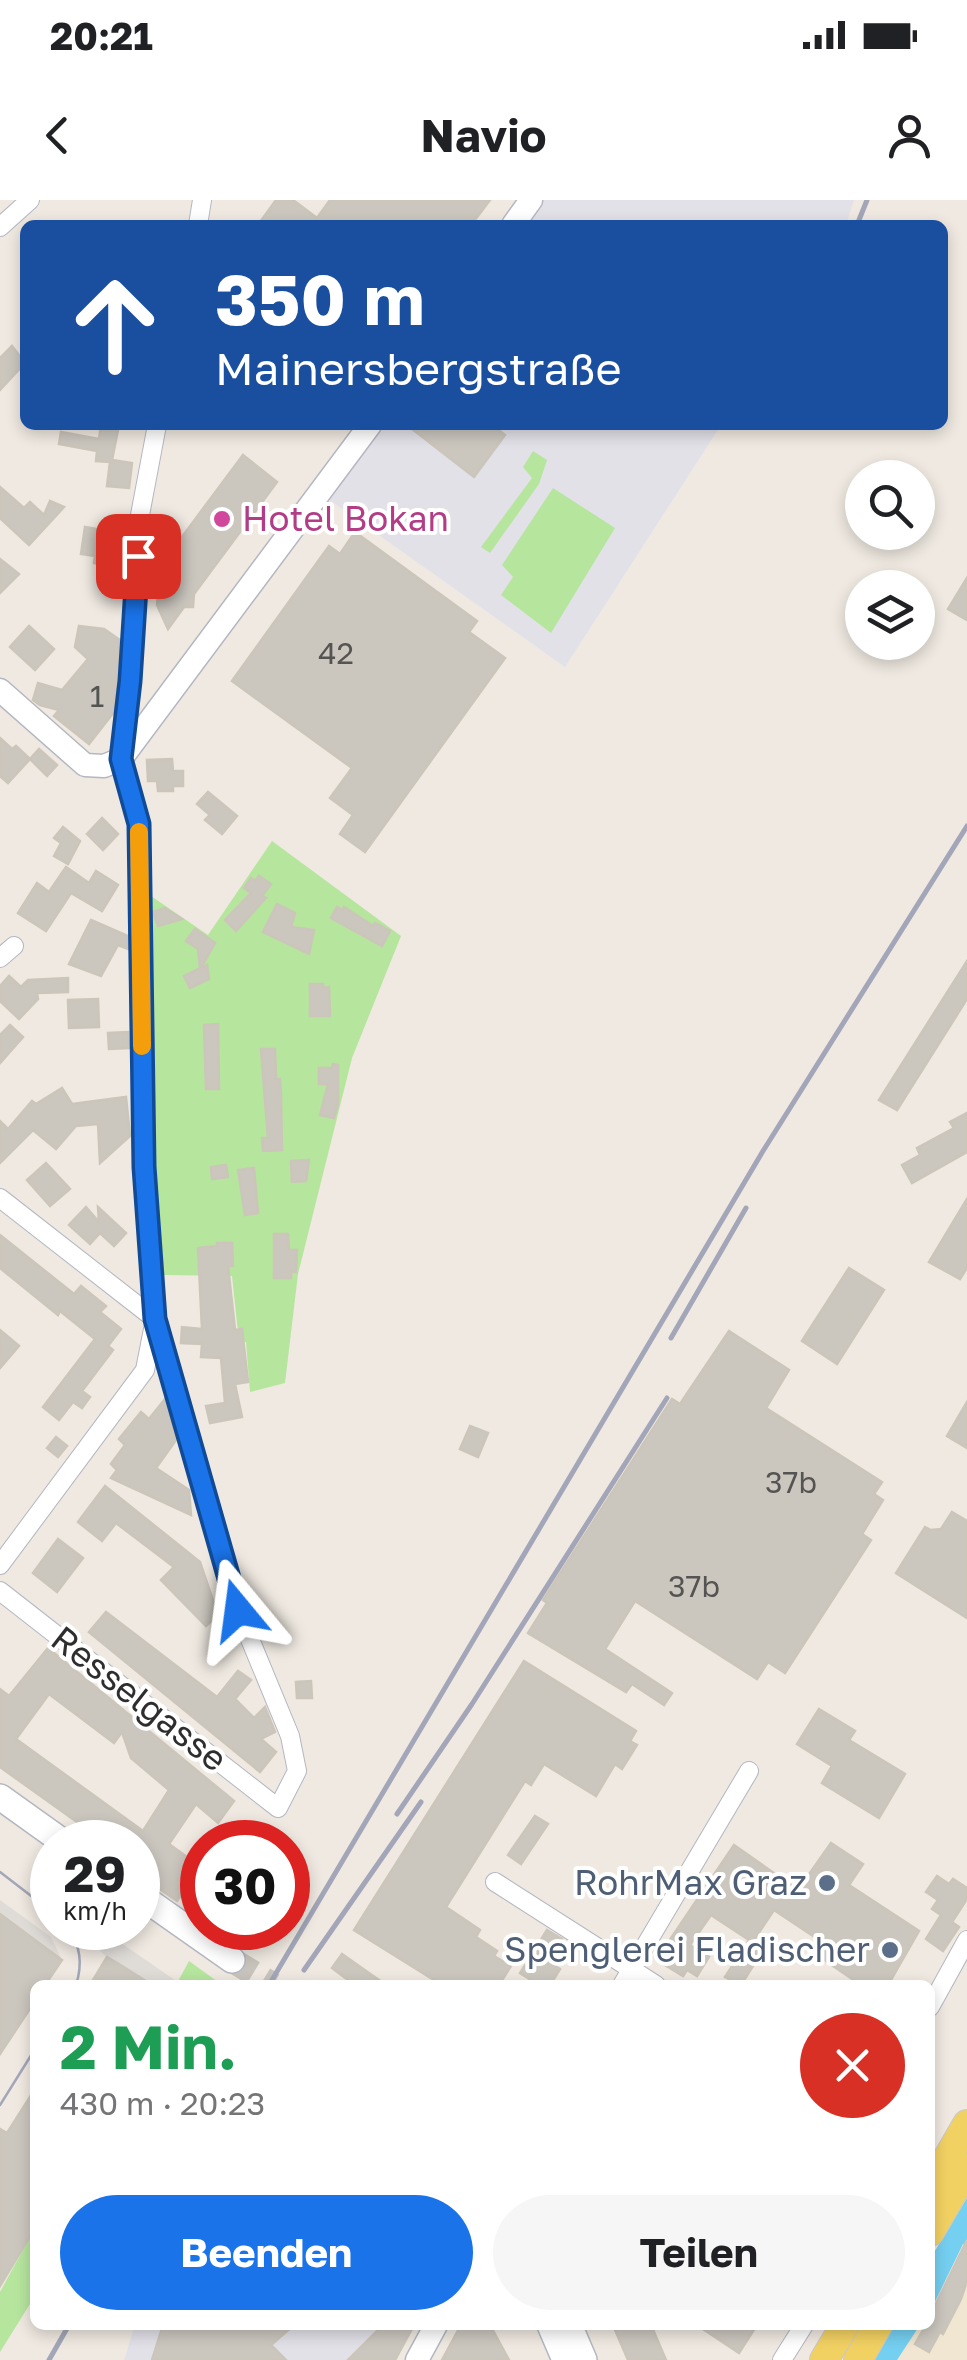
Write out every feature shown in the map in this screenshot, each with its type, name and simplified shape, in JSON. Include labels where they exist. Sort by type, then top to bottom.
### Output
[{"type":"main road","points":[[0,1797],[32,1820]]},
{"type":"main road","points":[[160,1909],[232,1960]]},
{"type":"main road","points":[[935,2179],[967,2124]]},
{"type":"main road","points":[[935,2223],[967,2168]]},
{"type":"main road","points":[[552,2330],[565,2360]]},
{"type":"main road","points":[[571,2330],[584,2360]]},
{"type":"main road","points":[[824,2360],[842,2330]]},
{"type":"main road","points":[[858,2360],[875,2330]]},
{"type":"street","points":[[0,227],[30,200]]},
{"type":"street","points":[[0,1565],[144,1370],[155,1319],[144,1167],[139,824],[121,759],[140,515],[156,430]]},
{"type":"street","points":[[0,690],[84,765],[104,766],[121,759],[366,430]]},
{"type":"street","points":[[0,1198],[155,1319]]},
{"type":"street","name":"Resselgasse","points":[[0,1591],[278,1808],[298,1771],[290,1736],[238,1610],[155,1319]]},
{"type":"street","points":[[495,1882],[626,1977],[750,1771]]},
{"type":"street","points":[[935,1998],[967,1940]]},
{"type":"street","points":[[417,2360],[433,2330]]},
{"type":"street","points":[[782,2360],[801,2330]]},
{"type":"shaded area","points":[[532,200],[854,200],[848,220],[518,220]]},
{"type":"shaded area","points":[[367,430],[718,430],[565,667],[321,494]]},
{"type":"shaded area","points":[[0,1900],[30,1922],[30,1936],[0,1914]]},
{"type":"shaded area","points":[[101,1950],[131,1950],[175,1980],[144,1980]]},
{"type":"shaded area","points":[[967,2244],[967,2360],[897,2360],[917,2330],[935,2330],[935,2302]]},
{"type":"shaded area","points":[[133,2330],[408,2330],[392,2360],[124,2360]]},
{"type":"green space","points":[[533,451],[547,460],[539,484],[490,553],[481,547],[532,478],[523,467]]},
{"type":"green space","points":[[553,488],[615,528],[551,633],[501,595],[513,577],[502,565]]},
{"type":"green space","points":[[272,841],[401,936],[352,1058],[298,1274],[285,1383],[250,1392],[246,1342],[239,1342],[232,1276],[164,1275],[153,1144],[151,896],[208,935]]},
{"type":"green space","points":[[189,1961],[215,1980],[179,1980]]},
{"type":"green space","points":[[30,2237],[30,2304],[0,2352],[0,2292]]},
{"type":"water","points":[[967,2198],[967,2244],[963,2244],[935,2302],[935,2251]]},
{"type":"water","points":[[889,2330],[917,2330],[897,2360],[872,2360]]},
{"type":"building","points":[[276,200],[293,200],[317,218],[330,200],[490,200],[475,220],[262,220]]},
{"type":"building","points":[[12,346],[20,356],[20,368],[0,390],[0,358]]},
{"type":"building","points":[[100,430],[118,430],[112,460],[132,463],[129,488],[107,486],[110,462],[96,461],[97,451],[59,444],[61,432],[99,439]]},
{"type":"building","points":[[413,430],[498,430],[505,435],[474,477]]},
{"type":"building","name":"Hotel Bokan","points":[[243,455],[277,482],[194,594],[193,607],[184,607],[168,629],[157,605],[160,575],[167,557]]},
{"type":"building","points":[[0,487],[24,508],[30,502],[44,515],[50,501],[64,507],[29,545],[0,518]]},
{"type":"building","points":[[85,527],[126,534],[125,562],[110,560],[109,566],[94,563],[95,556],[81,554]]},
{"type":"building","points":[[355,532],[477,621],[469,632],[505,658],[365,852],[340,834],[353,815],[330,798],[352,768],[232,681],[329,546],[340,554]]},
{"type":"building","points":[[0,559],[19,574],[0,593]]},
{"type":"building","points":[[967,578],[967,620],[948,609]]},
{"type":"building","points":[[29,626],[54,649],[35,670],[10,647]]},
{"type":"building","points":[[79,626],[104,629],[120,640],[114,712],[89,744],[54,716],[59,710],[33,700],[38,683],[62,690],[88,659],[75,647]]},
{"type":"building","points":[[0,738],[30,759],[8,783],[0,776]]},
{"type":"building","points":[[39,749],[57,765],[47,776],[30,759]]},
{"type":"building","points":[[172,759],[173,771],[183,771],[183,786],[158,791],[157,781],[148,781],[147,760]]},
{"type":"building","points":[[208,792],[237,816],[222,834],[205,820],[210,815],[197,804]]},
{"type":"building","points":[[102,818],[118,834],[103,850],[87,834]]},
{"type":"building","points":[[63,827],[80,841],[68,864],[54,856],[61,843],[54,838]]},
{"type":"building","points":[[66,867],[89,883],[96,871],[118,885],[102,911],[71,893],[46,931],[18,913],[37,883],[49,892]]},
{"type":"building","points":[[259,876],[271,884],[262,896],[266,898],[236,931],[225,920],[251,893],[244,888],[251,878],[255,881]]},
{"type":"building","points":[[277,904],[295,913],[291,927],[314,930],[309,954],[263,932]]},
{"type":"building","points":[[337,907],[390,931],[382,946],[331,918]]},
{"type":"building","points":[[165,908],[182,919],[158,926],[153,912]]},
{"type":"building","points":[[91,920],[128,936],[128,949],[118,945],[101,976],[69,964]]},
{"type":"building","points":[[195,929],[215,943],[201,968],[207,965],[209,979],[190,988],[184,976],[200,968],[198,949],[186,941]]},
{"type":"building","points":[[967,961],[967,999],[897,1110],[879,1100]]},
{"type":"building","points":[[9,976],[21,987],[28,980],[68,978],[68,992],[37,993],[38,999],[19,1019],[0,1001],[0,986]]},
{"type":"building","points":[[310,984],[329,987],[330,1016],[310,1016]]},
{"type":"building","points":[[98,999],[99,1027],[69,1028],[68,1000]]},
{"type":"building","points":[[218,1024],[219,1089],[206,1089],[204,1025]]},
{"type":"building","points":[[10,1025],[23,1037],[0,1063],[0,1035]]},
{"type":"building","points":[[128,1032],[129,1048],[109,1049],[108,1033]]},
{"type":"building","points":[[261,1049],[275,1049],[282,1150],[263,1151],[262,1138],[268,1138]]},
{"type":"building","points":[[333,1064],[338,1065],[334,1118],[320,1115],[328,1084],[319,1084],[319,1068],[332,1068]]},
{"type":"building","points":[[62,1088],[72,1104],[126,1097],[130,1136],[100,1163],[98,1124],[76,1126],[56,1149],[33,1130],[0,1163],[0,1121],[8,1129],[32,1101],[36,1104]]},
{"type":"building","points":[[967,1113],[967,1152],[912,1183],[902,1165],[920,1155],[917,1148],[954,1128],[950,1122]]},
{"type":"building","points":[[309,1160],[306,1181],[292,1182],[291,1161]]},
{"type":"building","points":[[46,1163],[70,1189],[50,1206],[27,1180]]},
{"type":"building","points":[[226,1165],[228,1177],[212,1179],[211,1167]]},
{"type":"building","points":[[254,1168],[258,1213],[245,1215],[238,1170]]},
{"type":"building","points":[[967,1199],[967,1268],[960,1279],[929,1262]]},
{"type":"building","points":[[86,1207],[99,1222],[98,1207],[126,1233],[114,1246],[100,1233],[90,1244],[69,1225]]},
{"type":"building","points":[[274,1234],[288,1234],[289,1250],[297,1250],[296,1272],[291,1271],[291,1278],[274,1278]]},
{"type":"building","points":[[0,1235],[74,1294],[81,1286],[106,1306],[100,1312],[121,1329],[108,1346],[113,1350],[82,1391],[90,1397],[82,1408],[73,1402],[59,1420],[43,1407],[95,1339],[0,1268]]},
{"type":"building","points":[[232,1243],[233,1266],[228,1266],[235,1330],[242,1329],[248,1382],[235,1384],[242,1417],[210,1423],[206,1406],[225,1403],[221,1358],[201,1357],[202,1344],[181,1343],[182,1327],[202,1329],[198,1248]]},
{"type":"building","points":[[849,1268],[884,1290],[837,1364],[802,1341]]},
{"type":"building","points":[[0,1330],[19,1346],[0,1368]]},
{"type":"building","points":[[729,1331],[789,1370],[766,1408],[882,1482],[874,1494],[883,1500],[862,1534],[871,1540],[785,1673],[768,1662],[757,1679],[635,1601],[605,1649],[672,1693],[664,1705],[632,1684],[626,1692],[528,1633],[547,1603],[543,1600],[672,1399],[680,1404]]},
{"type":"building","points":[[165,1399],[176,1440],[156,1468],[189,1490],[191,1515],[111,1478],[117,1470],[111,1464],[125,1445],[119,1439],[141,1412],[149,1419]]},
{"type":"building","points":[[967,1402],[967,1448],[947,1436]]},
{"type":"building","points":[[470,1426],[488,1433],[478,1457],[460,1449]]},
{"type":"building","points":[[56,1437],[67,1446],[58,1457],[47,1448]]},
{"type":"building","points":[[105,1486],[200,1562],[218,1615],[206,1626],[161,1580],[174,1567],[116,1523],[102,1541],[78,1522]]},
{"type":"building","points":[[952,1512],[967,1521],[967,1618],[896,1573],[925,1527],[941,1529]]},
{"type":"building","points":[[58,1539],[83,1558],[57,1592],[33,1573]]},
{"type":"building","points":[[106,1612],[217,1697],[238,1671],[251,1680],[235,1699],[254,1718],[265,1707],[275,1732],[261,1739],[276,1752],[260,1772],[89,1632]]},
{"type":"building","points":[[48,1648],[234,1801],[220,1820],[215,1820],[196,1804],[185,1820],[180,1820],[180,1828],[169,1844],[180,1852],[177,1901],[160,1889],[160,1820],[150,1820],[169,1790],[131,1758],[122,1732],[114,1743],[49,1694],[16,1739],[128,1820],[74,1820],[0,1767],[0,1689],[9,1696]]},
{"type":"building","points":[[524,1661],[636,1731],[630,1741],[637,1745],[622,1769],[615,1764],[596,1796],[544,1764],[531,1785],[525,1781],[446,1907],[480,1930],[476,1937],[497,1951],[494,1956],[511,1966],[502,1980],[434,1980],[354,1930]]},
{"type":"building","points":[[311,1681],[312,1698],[297,1698],[296,1682]]},
{"type":"building","points":[[819,1709],[855,1731],[849,1740],[905,1774],[879,1818],[822,1783],[832,1766],[797,1744]]},
{"type":"building","points":[[535,1816],[548,1824],[521,1864],[508,1855]]},
{"type":"building","points":[[831,1843],[863,1864],[849,1885],[919,1931],[891,1980],[854,1980],[814,1953],[822,1942],[774,1910],[754,1940],[765,1947],[744,1980],[725,1977],[749,1940],[711,1915],[690,1945],[709,1957],[697,1976],[687,1970],[683,1976],[665,1965],[668,1962],[659,1956],[734,1845],[798,1890]]},
{"type":"building","points":[[937,1876],[949,1884],[953,1879],[967,1888],[967,1899],[952,1922],[959,1927],[943,1951],[926,1939],[941,1915],[932,1909],[938,1900],[926,1892]]},
{"type":"building","points":[[0,1914],[30,1936],[30,1950],[49,1950],[62,1960],[48,1980],[30,1980],[30,2009],[0,2054]]},
{"type":"building","points":[[547,1930],[562,1939],[548,1961],[560,1969],[553,1980],[531,1980],[520,1973]]},
{"type":"building","points":[[342,1954],[379,1980],[348,1980],[332,1968]]},
{"type":"building","points":[[107,1957],[144,1980],[93,1980]]},
{"type":"building","points":[[30,2097],[30,2236],[0,2286],[0,2129],[7,2133]]},
{"type":"building","points":[[967,2240],[967,2281],[961,2299],[929,2352],[915,2344],[923,2330],[935,2330],[935,2306]]},
{"type":"building","points":[[161,2330],[288,2330],[271,2345],[286,2360],[152,2360]]},
{"type":"building","points":[[378,2330],[411,2330],[395,2360],[348,2360]]},
{"type":"building","points":[[458,2330],[493,2330],[509,2360],[442,2360]]},
{"type":"building","points":[[615,2330],[653,2330],[666,2360],[628,2360]]},
{"type":"building","points":[[704,2330],[754,2330],[739,2353]]},
{"type":"tunnel","points":[[232,1960],[265,1980]]},
{"type":"tram line","points":[[0,1872],[30,1895]]},
{"type":"tram line","points":[[77,1980],[78,1950]]},
{"type":"tram line","points":[[0,2105],[30,2057]]},
{"type":"railway","points":[[859,220],[867,200]]},
{"type":"railway","points":[[272,1980],[763,1151],[967,826]]},
{"type":"railway","points":[[671,1338],[746,1208]]},
{"type":"railway","points":[[397,1814],[472,1704],[667,1398]]},
{"type":"railway","points":[[304,1970],[421,1802]]},
{"type":"railway","points":[[49,2360],[66,2330]]},
{"type":"slow traffic","points":[[139,832],[142,1046]]},
{"type":"place","name":"Hotel Bokan","points":[[222,519]]},
{"type":"place","name":"RohrMax Graz","points":[[827,1883]]},
{"type":"place","name":"Spenglerei Fladischer","points":[[890,1950]]},
{"type":"route","points":[[138,556],[121,759],[139,824],[144,1167],[155,1319],[238,1610]]}]
